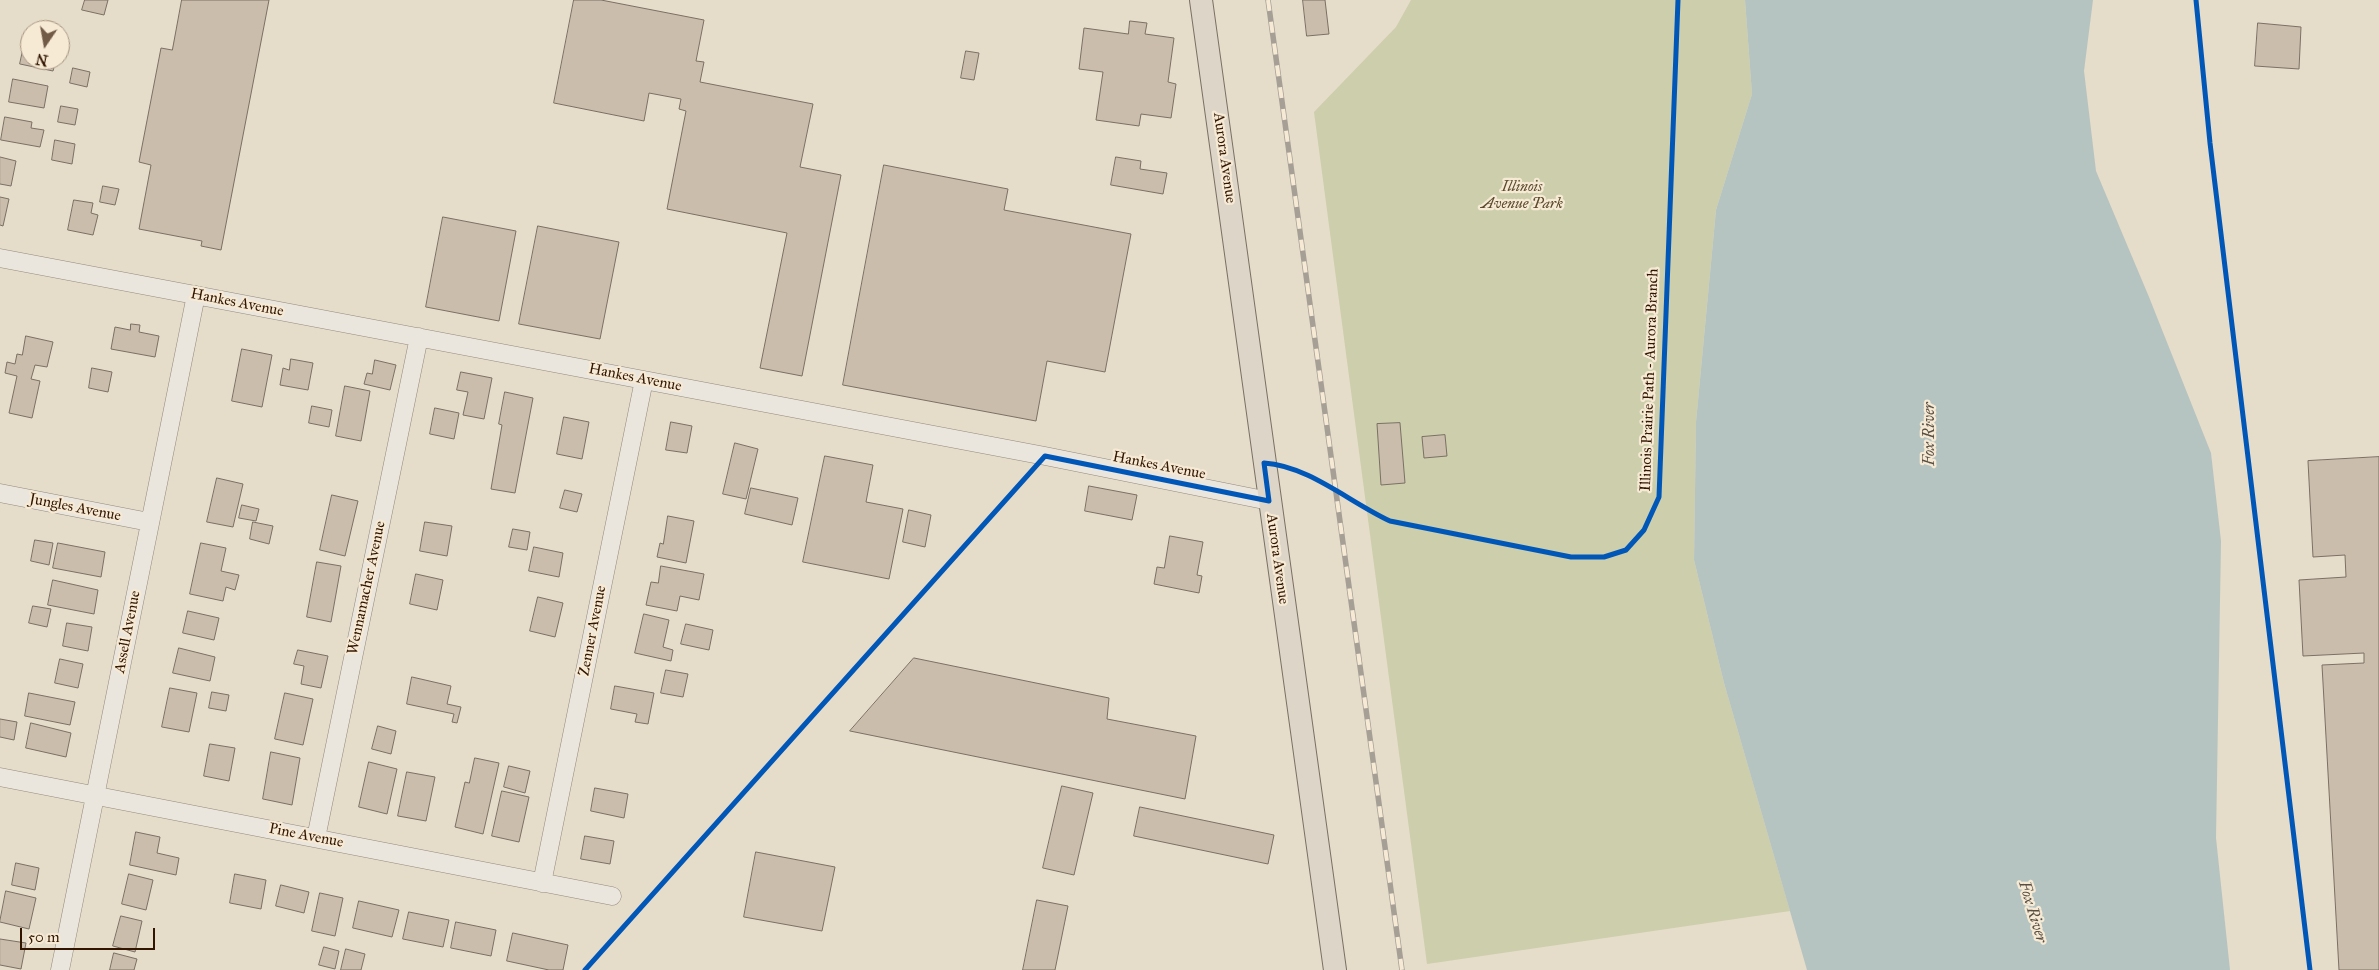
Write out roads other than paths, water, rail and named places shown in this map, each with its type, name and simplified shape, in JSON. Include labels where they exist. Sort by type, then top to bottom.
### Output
[{"type":"main road","name":"Aurora Avenue","points":[[1201,0],[1335,970]]},
{"type":"street","name":"Hankes Avenue","points":[[0,258],[1269,501]]},
{"type":"street","name":"Assell Avenue","points":[[60,970],[196,295]]},
{"type":"street","name":"Wennamacher Avenue","points":[[316,838],[419,337]]},
{"type":"street","name":"Zenner Avenue","points":[[542,883],[644,380]]},
{"type":"street","name":"Jungles Avenue","points":[[0,494],[150,522]]},
{"type":"street","name":"Pine Avenue","points":[[0,777],[612,896]]},
{"type":"water","name":"Fox River","points":[[1745,0],[2093,0],[2084,71],[2096,171],[2211,453],[2221,541],[2216,838],[2230,970],[1807,970],[1724,683],[1694,560],[1696,422],[1716,210],[1752,94]]},
{"type":"railway","points":[[1268,0],[1402,970]]},
{"type":"park label","name":"Illinois Avenue Park","points":[[1522,196]]}]
